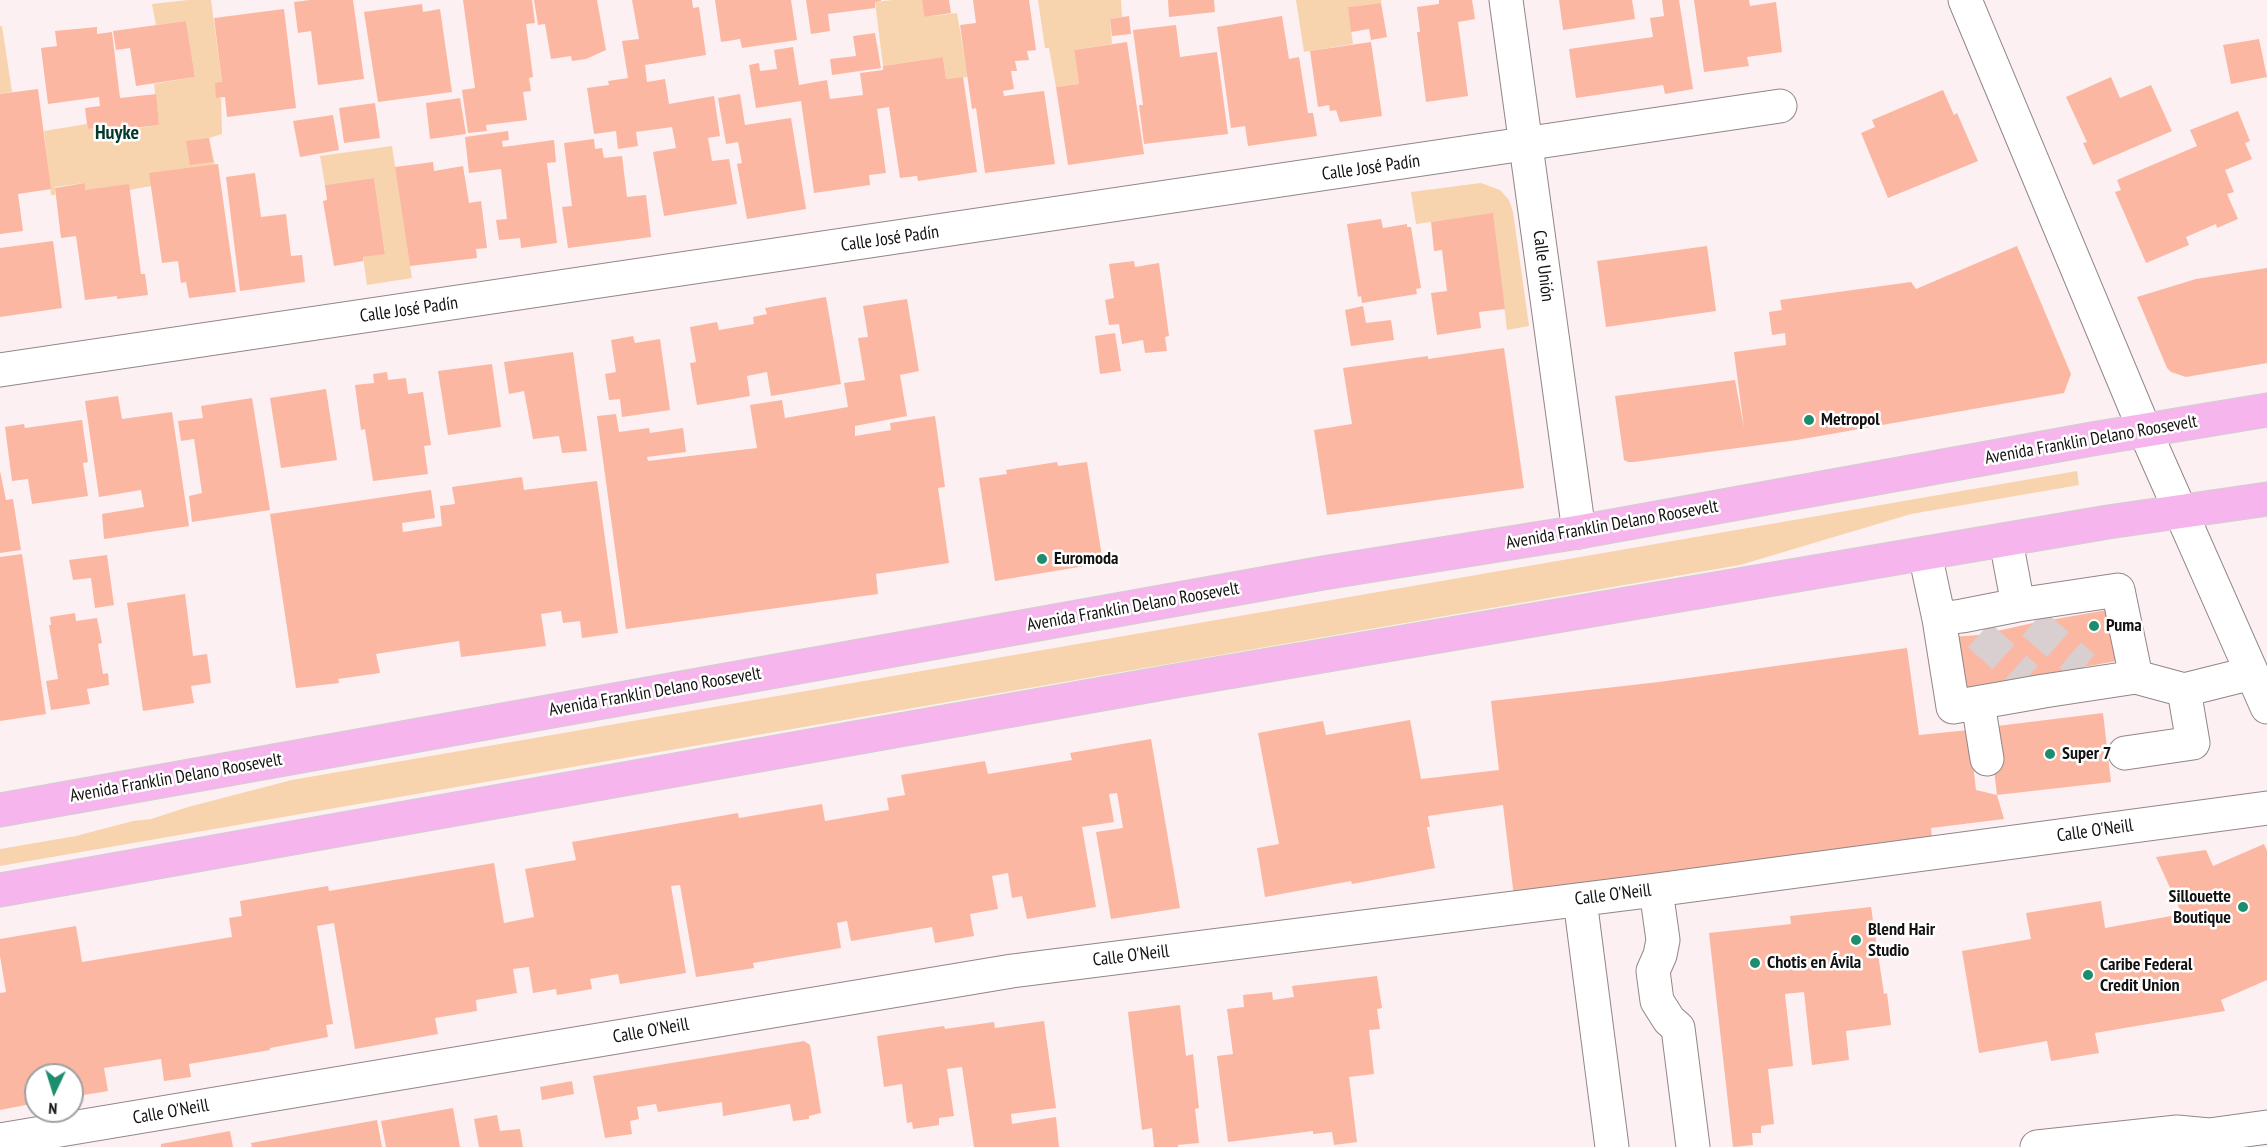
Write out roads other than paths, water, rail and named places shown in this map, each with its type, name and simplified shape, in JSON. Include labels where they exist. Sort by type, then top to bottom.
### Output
[{"type":"main road","name":"Avenida Franklin Delano Roosevelt","points":[[0,810],[1323,573],[1579,532],[2267,410]]},
{"type":"main road","points":[[0,890],[977,716],[1925,554],[2181,511],[2267,499]]},
{"type":"street","name":"Calle Unión","points":[[1506,0],[1579,532]]},
{"type":"street","points":[[1965,0],[2145,431],[2267,707]]},
{"type":"street","name":"Calle José Padín","points":[[0,370],[1780,106]]},
{"type":"street","points":[[2006,541],[2026,614]]},
{"type":"street","points":[[1925,554],[1960,623],[1953,707],[1978,703],[2036,684],[2092,675],[2136,677],[2184,690],[2252,673]]},
{"type":"street","points":[[1960,623],[2026,614],[2118,590],[2136,677]]},
{"type":"street","points":[[2125,753],[2193,743],[2184,690]]},
{"type":"street","points":[[1978,703],[1988,759]]},
{"type":"street","name":"Calle O'Neill","points":[[0,1140],[1012,971],[1580,900],[2267,807]]},
{"type":"street","points":[[1656,890],[1663,940],[1653,971],[1657,1001],[1669,1020],[1678,1028],[1693,1147]]},
{"type":"street","points":[[1580,900],[1612,1147]]},
{"type":"street","points":[[2037,1147],[2177,1132],[2209,1135],[2267,1127]]},
{"type":"tunnel","points":[[2033,623],[2084,667]]},
{"type":"tunnel","points":[[1979,635],[2027,678]]},
{"type":"place","name":"Metropol","points":[[1809,420]]},
{"type":"place","name":"Euromoda","points":[[1042,559]]},
{"type":"place","name":"Puma","points":[[2094,626]]},
{"type":"place","name":"Super 7","points":[[2050,754]]},
{"type":"place","name":"Sillouette Boutique","points":[[2243,907]]},
{"type":"place","name":"Blend Hair Studio","points":[[1856,940]]},
{"type":"place","name":"Chotis en Ávila","points":[[1755,963]]},
{"type":"place","name":"Caribe Federal Credit Union","points":[[2088,975]]},
{"type":"district","name":"Huyke","points":[[117,133]]}]
